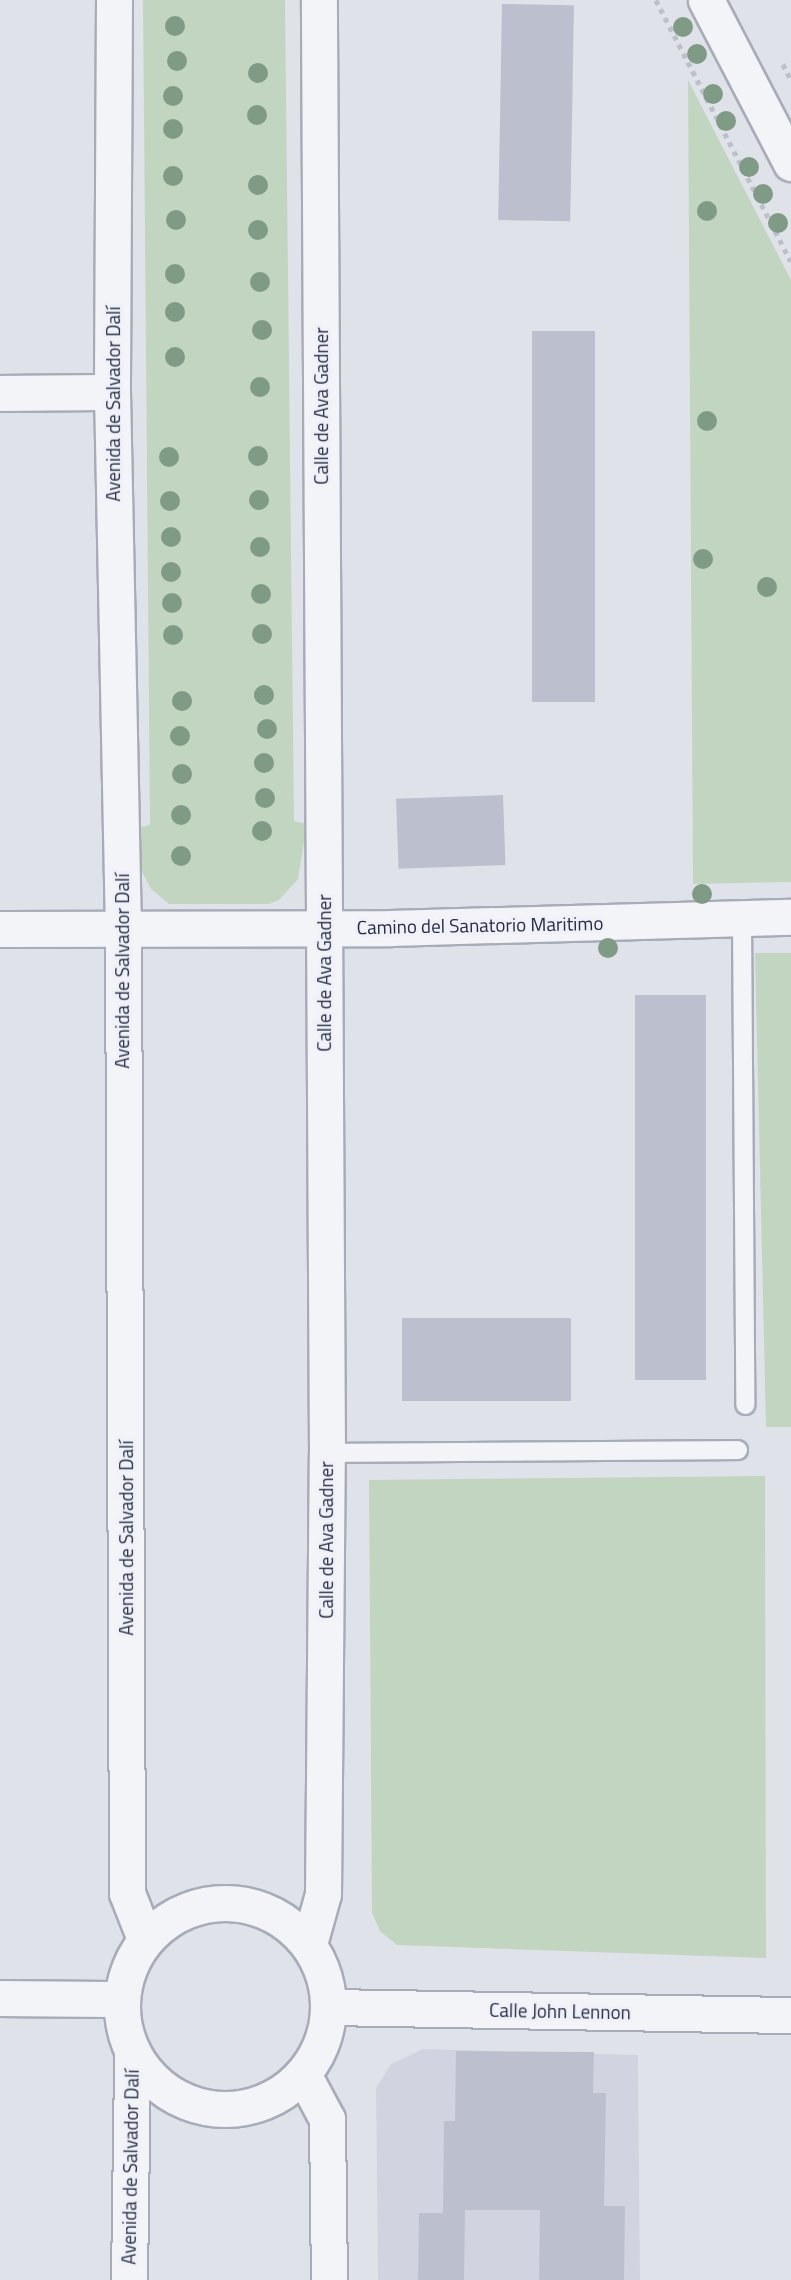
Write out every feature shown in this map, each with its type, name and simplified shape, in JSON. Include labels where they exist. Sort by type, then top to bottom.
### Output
[{"type":"street","name":"Avenida de Salvador Dalí","points":[[114,0],[112,392],[123,930],[127,1893],[145,1939]]},
{"type":"street","name":"Calle de Ava Gadner","points":[[309,1944],[323,1894],[327,1453],[319,0]]},
{"type":"street","points":[[706,0],[791,163]]},
{"type":"street","points":[[0,393],[112,392]]},
{"type":"street","name":"Camino del Sanatorio Maritimo","points":[[0,929],[323,928],[791,918]]},
{"type":"street","points":[[228,1902],[259,1907],[287,1922],[309,1944],[324,1974],[329,2007],[317,2054],[303,2074],[277,2095],[246,2108],[212,2109],[180,2099],[152,2080],[132,2053],[123,2027],[121,1999],[128,1968],[145,1939],[168,1918],[197,1905],[228,1902]]},
{"type":"street","points":[[0,1998],[121,1999]]},
{"type":"street","name":"Calle John Lennon","points":[[329,2007],[791,2015]]},
{"type":"street","name":"Avenida de Salvador Dalí","points":[[129,2280],[132,2053]]},
{"type":"street","points":[[303,2074],[327,2119],[329,2280]]},
{"type":"lane","points":[[742,919],[745,1405]]},
{"type":"lane","points":[[327,1453],[738,1450]]},
{"type":"path","points":[[656,0],[791,261]]},
{"type":"path","points":[[783,64],[791,80]]},
{"type":"shaded area","points":[[423,2049],[638,2055],[640,2280],[378,2280],[376,2088],[391,2064]]},
{"type":"green space","points":[[143,0],[285,0],[294,821],[307,824],[298,879],[279,900],[269,904],[169,904],[151,889],[141,870],[136,828],[150,825]]},
{"type":"green space","points":[[688,80],[791,280],[791,882],[693,884]]},
{"type":"green space","points":[[755,953],[791,953],[791,1427],[766,1427]]},
{"type":"green space","points":[[765,1476],[766,1958],[397,1945],[380,1931],[372,1913],[369,1480]]},
{"type":"building","points":[[502,4],[574,5],[570,221],[498,220]]},
{"type":"building","points":[[532,331],[595,331],[595,702],[532,702]]},
{"type":"building","points":[[503,795],[505,865],[399,869],[396,799]]},
{"type":"building","points":[[635,995],[706,995],[706,1380],[635,1380]]},
{"type":"building","points":[[402,1318],[571,1318],[571,1401],[402,1401]]},
{"type":"building","points":[[456,2051],[594,2052],[593,2093],[606,2093],[604,2206],[625,2206],[624,2280],[539,2280],[540,2210],[465,2210],[464,2280],[418,2280],[419,2213],[443,2213],[444,2121],[455,2121]]}]
